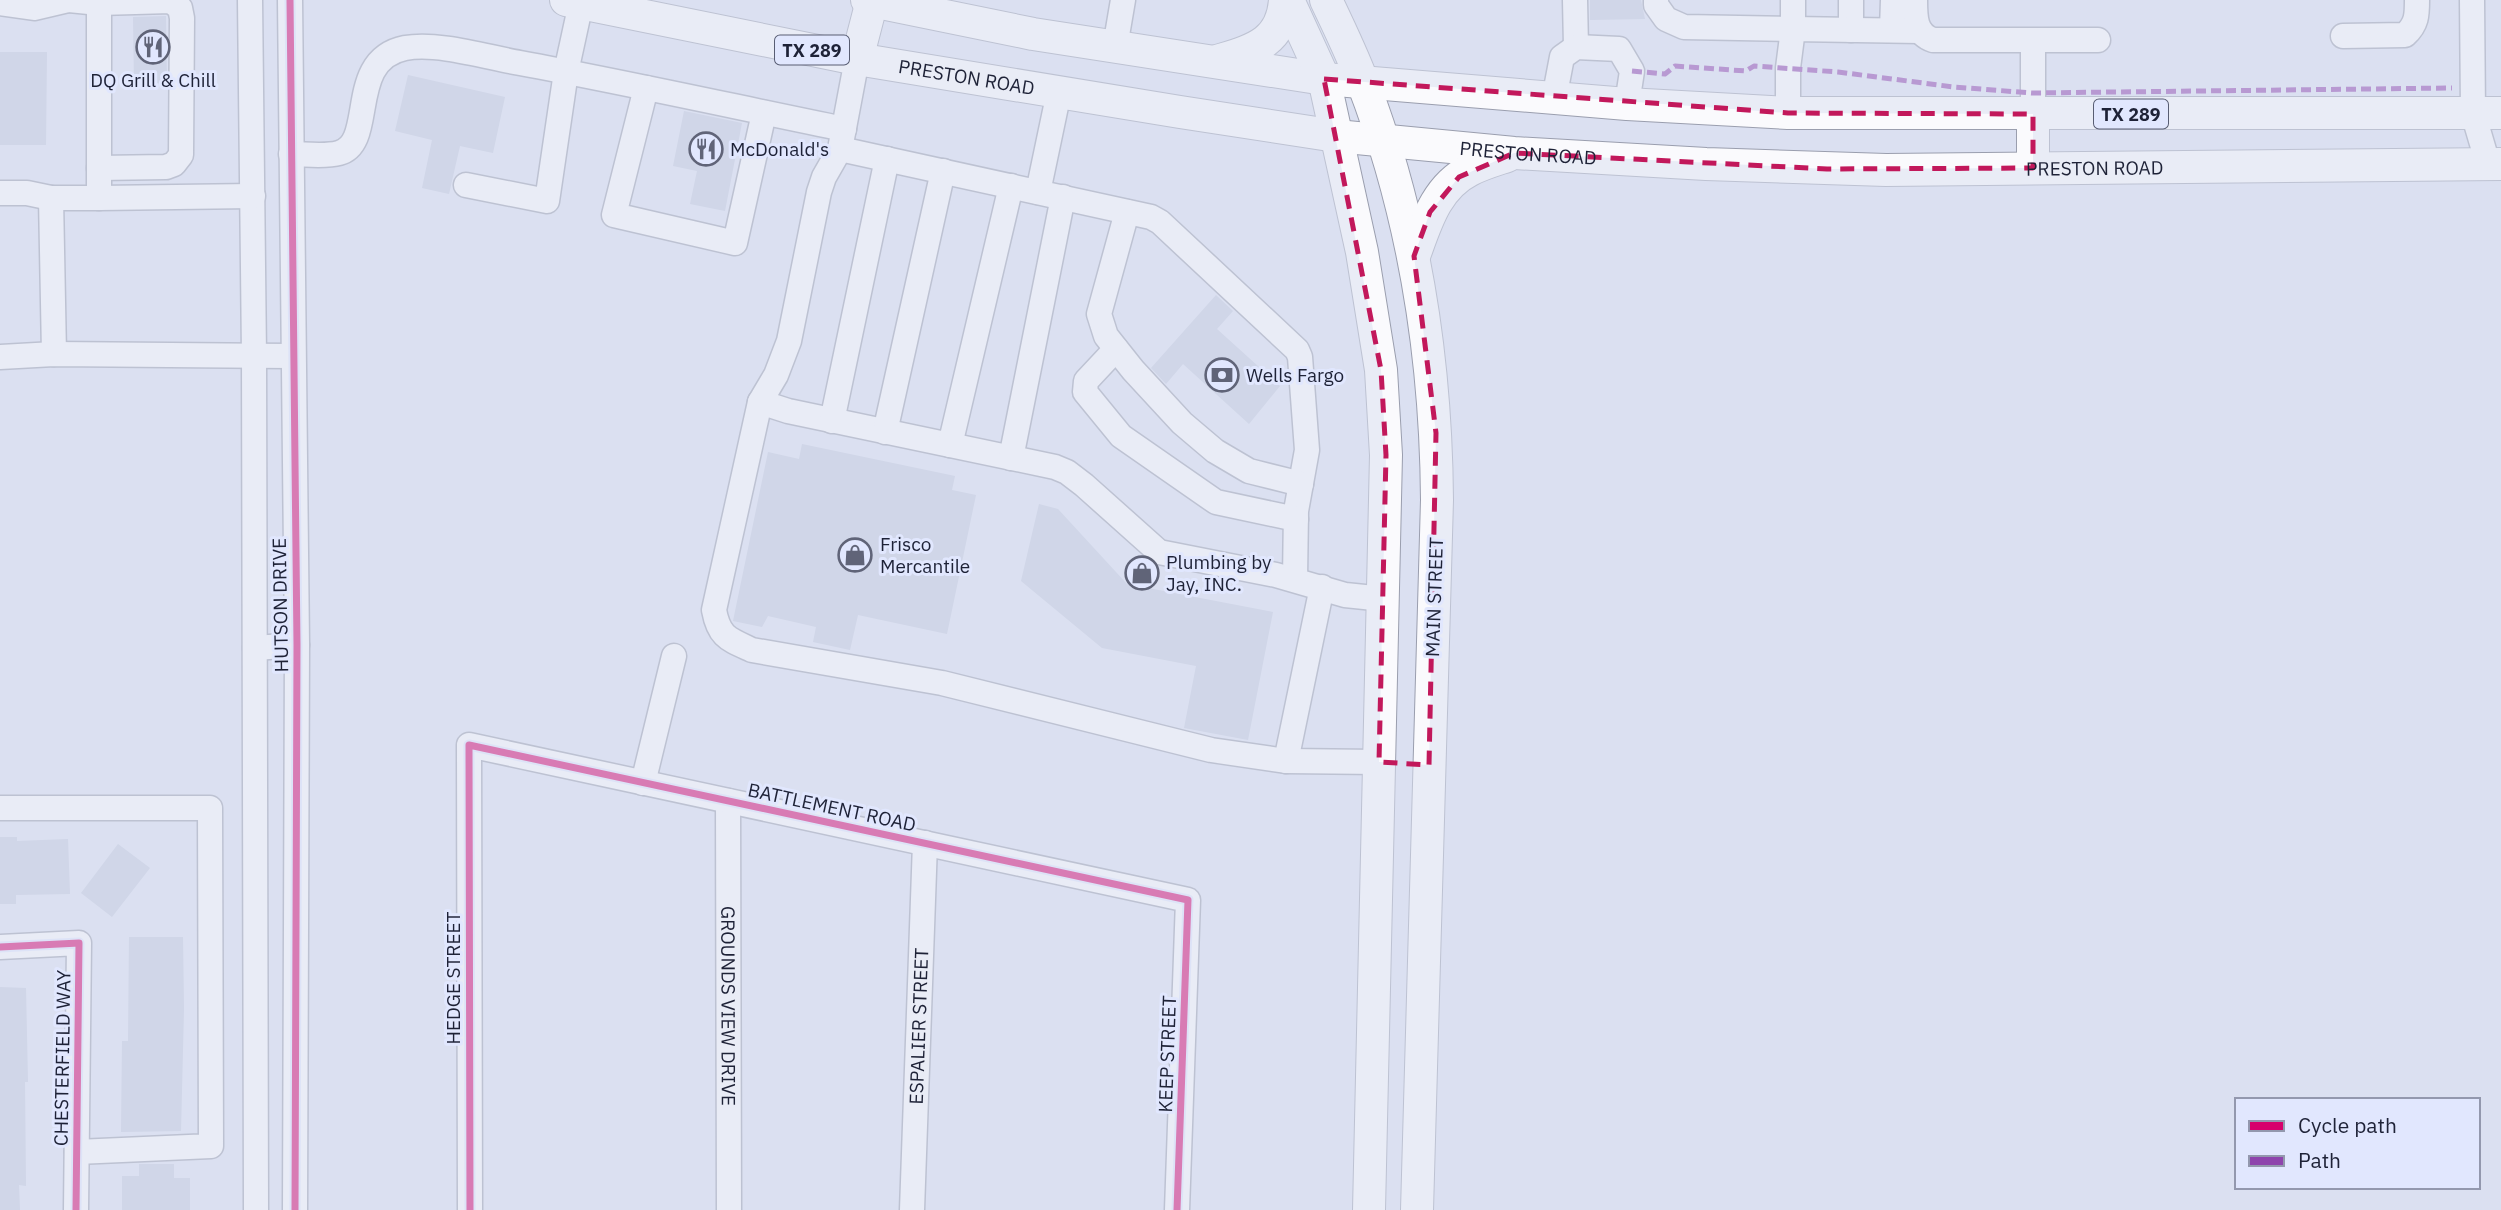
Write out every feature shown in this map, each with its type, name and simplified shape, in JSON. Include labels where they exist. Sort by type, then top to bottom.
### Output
[{"type":"main road","name":"TX 289","points":[[870,0],[1033,34],[1324,79],[1555,99],[1788,113],[2492,116]]},
{"type":"main road","points":[[857,59],[870,0]]},
{"type":"main road","points":[[1212,62],[1259,46],[1283,19],[1287,0]]},
{"type":"main road","points":[[1287,0],[1324,79],[1362,252],[1381,370],[1386,455],[1384,599],[1369,1210]]},
{"type":"main road","name":"MAIN STREET","points":[[1326,0],[1364,83],[1414,256],[1428,347],[1436,433],[1437,500],[1418,1210]]},
{"type":"main road","name":"PRESTON ROAD","points":[[574,2],[857,59],[1059,92],[1336,136],[1514,153],[1827,169],[2495,164]]},
{"type":"main road","points":[[2033,114],[2034,168]]},
{"type":"main road","points":[[1414,256],[1430,212],[1448,186],[1469,170],[1514,153]]},
{"type":"main road","points":[[1379,762],[1429,765]]},
{"type":"street","points":[[0,3],[34,8],[69,0],[171,1],[180,8],[181,155],[174,164],[166,167],[99,167]]},
{"type":"street","name":"HUTSON DRIVE","points":[[250,0],[254,356],[256,1210]]},
{"type":"street","name":"HUTSON DRIVE","points":[[290,0],[297,645],[295,1210]]},
{"type":"street","points":[[1115,47],[1123,0]]},
{"type":"street","points":[[1575,0],[1576,47]]},
{"type":"street","points":[[1656,0],[1656,5],[1666,19],[1684,27],[1920,31]]},
{"type":"street","points":[[1788,113],[1793,0]]},
{"type":"street","points":[[1837,0],[1843,30]]},
{"type":"street","points":[[1843,30],[1850,0]]},
{"type":"street","points":[[1892,30],[1893,0]]},
{"type":"street","points":[[1915,0],[1916,22],[1920,31],[1933,40],[2098,40]]},
{"type":"street","points":[[2343,36],[2406,35],[2417,19],[2417,0]]},
{"type":"street","points":[[2472,0],[2492,116],[2495,164]]},
{"type":"street","points":[[99,1],[99,198]]},
{"type":"street","points":[[466,185],[547,201],[574,2]]},
{"type":"street","points":[[2033,41],[2033,114]]},
{"type":"street","points":[[1555,99],[1562,57],[1576,47],[1619,49],[1632,71],[1627,104]]},
{"type":"street","points":[[291,154],[339,153],[349,147],[356,135],[371,71],[385,57],[404,48],[438,48],[764,113],[842,139],[887,159],[1063,197],[1160,222],[1297,350],[1300,357],[1308,440],[1296,519],[1295,579]]},
{"type":"street","points":[[857,59],[842,139],[819,192],[783,359],[761,402],[714,610],[717,627],[731,641],[752,650],[942,683],[1211,750],[1286,761],[1379,762]]},
{"type":"street","points":[[646,88],[614,215],[735,243],[764,113]]},
{"type":"street","points":[[1038,192],[1059,92]]},
{"type":"street","points":[[832,421],[887,159]]},
{"type":"street","points":[[885,432],[943,171]]},
{"type":"street","points":[[950,445],[1011,186]]},
{"type":"street","points":[[0,193],[27,193],[51,198],[253,196]]},
{"type":"street","points":[[1011,458],[1063,197]]},
{"type":"street","points":[[51,198],[54,354]]},
{"type":"street","points":[[1127,212],[1099,314],[1105,336],[1182,423],[1215,451],[1250,471],[1301,484]]},
{"type":"street","points":[[1116,349],[1086,382],[1084,392],[1121,436],[1216,502],[1296,519]]},
{"type":"street","points":[[0,357],[54,354],[293,356]]},
{"type":"street","points":[[761,402],[788,411],[1067,472],[1160,552],[1295,579],[1345,595],[1384,599]]},
{"type":"street","points":[[1286,761],[1322,587]]},
{"type":"street","points":[[255,649],[297,645]]},
{"type":"street","points":[[643,783],[674,656]]},
{"type":"street","name":"BATTLEMENT ROAD","points":[[469,745],[1188,900]]},
{"type":"street","name":"HEDGE STREET","points":[[469,745],[470,1210]]},
{"type":"street","name":"GROUNDS VIEW DRIVE","points":[[728,801],[729,1210]]},
{"type":"street","points":[[0,808],[211,808],[211,1146],[77,1152]]},
{"type":"street","name":"ESPALIER STREET","points":[[912,1210],[925,843]]},
{"type":"street","name":"KEEP STREET","points":[[1177,1210],[1188,900]]},
{"type":"street","name":"CHESTERFIELD WAY","points":[[0,947],[79,943],[76,1210]]},
{"type":"highlighted area","points":[[1324,79],[1788,113],[2033,114],[2033,168],[1827,169],[1514,153],[1459,177],[1430,212],[1414,256],[1436,433],[1429,765],[1379,762],[1386,455],[1381,370]]},
{"type":"building","points":[[1590,0],[1641,0],[1645,19],[1590,20]]},
{"type":"building","name":"DQ Grill & Chill","points":[[166,16],[167,83],[134,84],[133,17]]},
{"type":"building","points":[[0,52],[47,52],[46,145],[0,145]]},
{"type":"building","points":[[408,75],[505,97],[493,153],[460,146],[449,194],[422,188],[432,140],[395,131]]},
{"type":"building","points":[[684,111],[742,123],[725,211],[690,204],[697,171],[673,166]]},
{"type":"building","points":[[1216,295],[1233,311],[1217,329],[1280,386],[1249,424],[1183,364],[1166,384],[1151,368]]},
{"type":"building","name":"Frisco Mercantile","points":[[802,444],[955,476],[952,490],[976,495],[947,634],[858,615],[850,650],[813,642],[816,627],[768,616],[762,627],[733,621],[768,452],[799,459]]},
{"type":"building","points":[[1039,504],[1058,509],[1127,584],[1273,612],[1248,740],[1184,728],[1196,666],[1102,648],[1021,581]]},
{"type":"building","points":[[0,837],[17,837],[17,841],[68,839],[70,894],[16,895],[16,904],[0,904]]},
{"type":"building","points":[[118,844],[150,868],[112,917],[81,893]]},
{"type":"building","points":[[129,937],[183,937],[181,1131],[121,1132],[122,1041],[128,1041]]},
{"type":"building","points":[[0,987],[26,988],[26,1186],[19,1185],[20,1210],[0,1210]]},
{"type":"building","points":[[139,1164],[174,1164],[174,1178],[190,1178],[190,1210],[122,1210],[122,1176],[139,1176]]},
{"type":"marked path","points":[[1632,71],[1665,74],[1675,66],[1746,71],[1754,66],[1838,72],[1954,87],[2032,93],[2452,88]]},
{"type":"cycle path","points":[[290,0],[297,645],[295,1210]]},
{"type":"cycle path","points":[[470,1210],[469,745],[1188,900],[1177,1210]]},
{"type":"cycle path","points":[[0,947],[79,943],[76,1210]]},
{"type":"place","name":"DQ Grill & Chill","points":[[153,47]]},
{"type":"place","name":"McDonald's","points":[[706,149]]},
{"type":"place","name":"Wells Fargo","points":[[1222,375]]},
{"type":"place","name":"Frisco Mercantile","points":[[855,555]]},
{"type":"place","name":"Plumbing by Jay, INC.","points":[[1142,573]]}]
